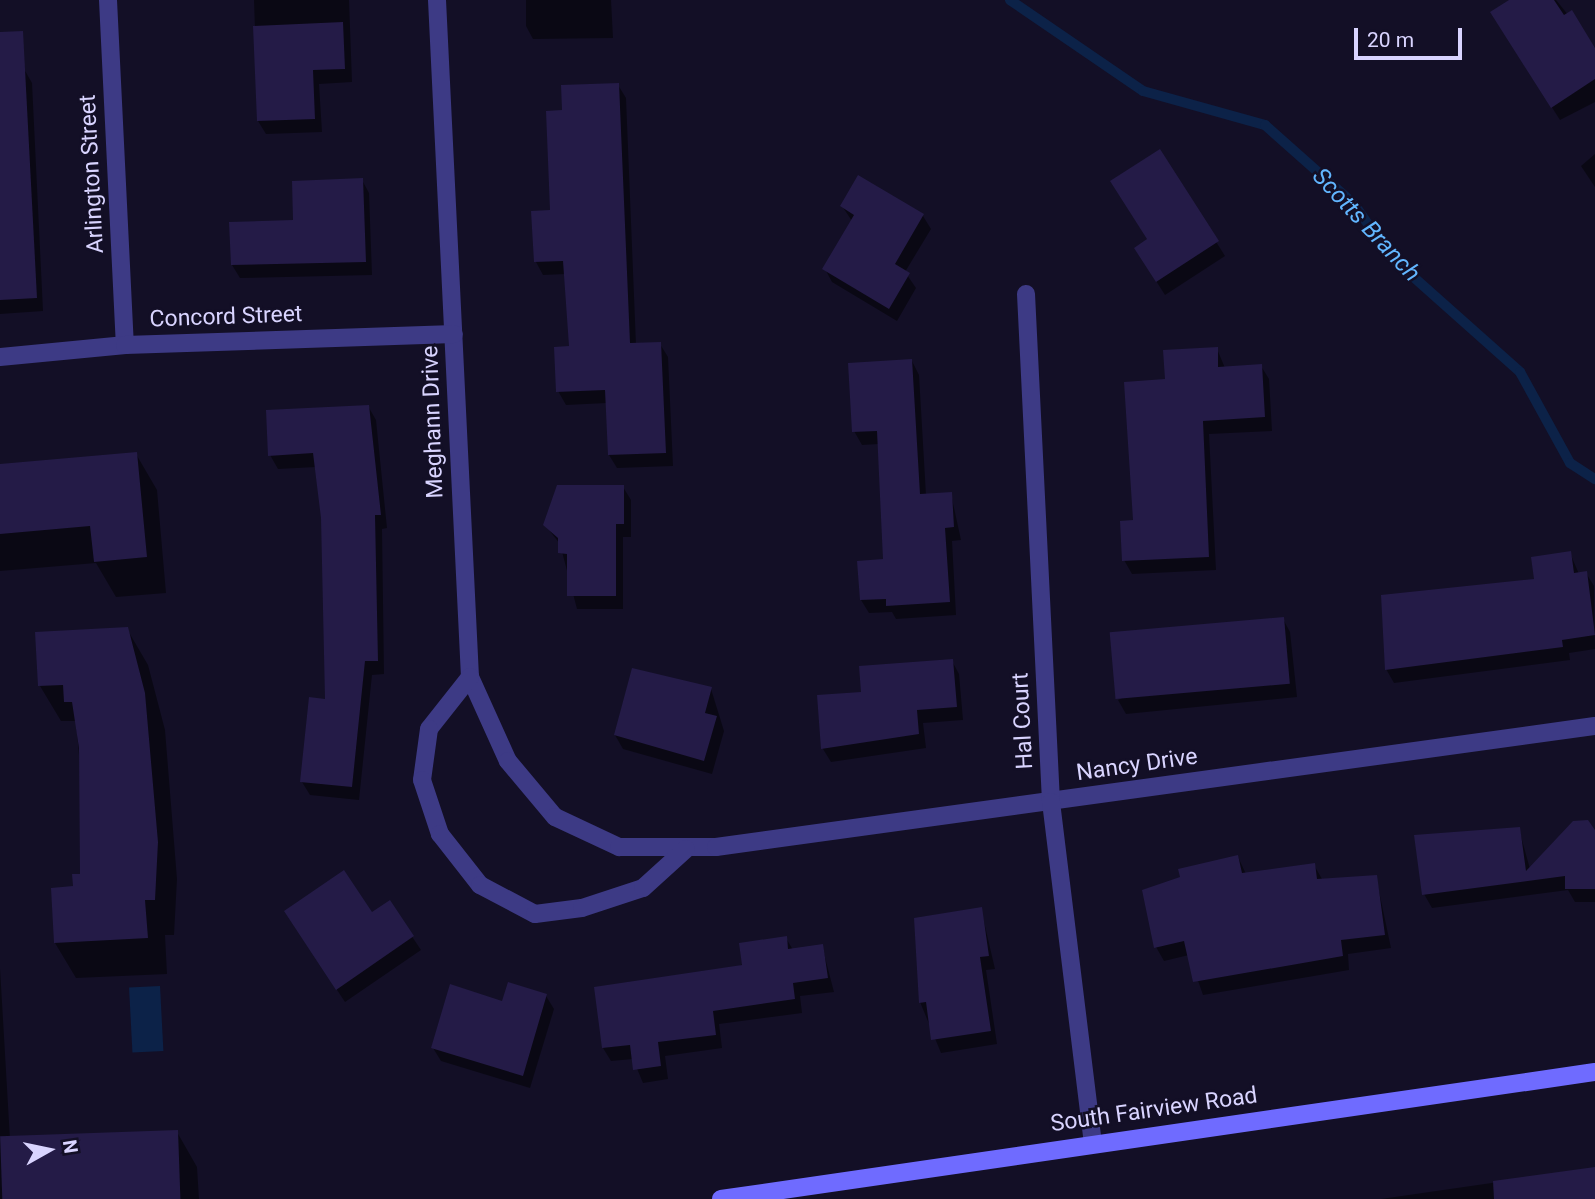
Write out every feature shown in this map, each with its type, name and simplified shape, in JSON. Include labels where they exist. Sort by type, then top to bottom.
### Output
[{"type":"street","name":"Arlington Street","points":[[108,0],[125,345]]},
{"type":"street","name":"Meghann Drive","points":[[437,0],[470,677],[508,761],[555,817]]},
{"type":"street","name":"Hal Court","points":[[1026,294],[1051,802],[1093,1143]]},
{"type":"street","name":"Concord Street","points":[[0,357],[125,345],[454,334]]},
{"type":"street","points":[[470,677],[429,729],[422,780],[440,834],[480,885],[535,914],[582,908],[643,888],[686,849]]},
{"type":"street","name":"Nancy Drive","points":[[555,817],[619,847],[686,849],[1051,802],[1595,726]]},
{"type":"street","name":"South Fairview Road","points":[[720,1199],[1595,1072]]},
{"type":"water","points":[[160,986],[163,1051],[132,1053],[129,988]]},
{"type":"building","points":[[1509,0],[1554,0],[1564,15],[1572,10],[1595,48],[1595,79],[1551,108],[1490,12]]},
{"type":"building","points":[[343,22],[345,69],[313,70],[315,119],[257,121],[253,26]]},
{"type":"building","points":[[23,31],[37,298],[0,300],[0,32]]},
{"type":"building","points":[[619,83],[630,343],[661,342],[666,453],[608,455],[605,390],[556,392],[554,347],[569,346],[563,261],[534,262],[531,211],[550,210],[546,111],[562,110],[561,85]]},
{"type":"building","points":[[1160,149],[1219,241],[1156,282],[1134,248],[1147,239],[1110,181]]},
{"type":"building","points":[[858,175],[924,214],[895,264],[910,273],[889,309],[822,269],[854,215],[840,206]]},
{"type":"building","points":[[363,178],[366,262],[231,265],[229,222],[293,220],[292,181]]},
{"type":"building","points":[[1218,347],[1218,367],[1262,364],[1265,417],[1203,421],[1209,557],[1122,561],[1120,521],[1133,520],[1124,382],[1165,379],[1163,350]]},
{"type":"building","points":[[912,359],[920,494],[952,492],[954,527],[945,528],[950,602],[886,606],[886,599],[860,600],[857,561],[883,559],[877,431],[852,432],[848,363]]},
{"type":"building","points":[[369,405],[381,515],[375,515],[378,661],[365,661],[352,787],[300,782],[309,697],[325,699],[321,518],[313,453],[268,456],[266,410]]},
{"type":"building","points":[[137,452],[147,557],[94,562],[90,526],[0,534],[0,464]]},
{"type":"building","points":[[557,485],[624,485],[624,524],[616,524],[616,596],[567,596],[567,554],[558,553],[558,538],[543,525]]},
{"type":"building","points":[[1571,551],[1574,573],[1587,571],[1595,635],[1562,640],[1563,647],[1385,670],[1381,595],[1534,579],[1531,557]]},
{"type":"building","points":[[1284,617],[1290,684],[1116,699],[1110,632]]},
{"type":"building","points":[[128,627],[145,693],[158,842],[155,900],[145,900],[148,938],[54,943],[51,888],[73,886],[72,874],[80,874],[79,748],[72,702],[64,702],[63,685],[38,686],[35,632]]},
{"type":"building","points":[[953,659],[957,707],[917,710],[919,734],[821,749],[817,695],[861,692],[859,666]]},
{"type":"building","points":[[632,668],[712,687],[705,713],[717,716],[704,761],[614,735]]},
{"type":"building","points":[[1588,820],[1595,830],[1595,889],[1565,889],[1565,876],[1422,895],[1414,835],[1520,827],[1526,871],[1573,821]]},
{"type":"building","points":[[1238,855],[1242,873],[1315,863],[1317,879],[1377,875],[1385,935],[1341,940],[1343,956],[1193,982],[1184,941],[1154,948],[1142,890],[1180,877],[1178,869]]},
{"type":"building","points":[[344,870],[372,912],[390,900],[414,936],[336,990],[284,911]]},
{"type":"building","points":[[982,907],[989,956],[980,957],[991,1031],[931,1040],[926,1002],[919,1003],[914,918]]},
{"type":"building","points":[[787,936],[788,949],[823,944],[828,978],[793,983],[795,999],[713,1011],[716,1035],[658,1042],[661,1066],[633,1070],[630,1045],[602,1048],[594,987],[742,965],[739,943]]},
{"type":"building","points":[[508,982],[547,994],[523,1076],[431,1048],[450,984],[502,1001]]},
{"type":"building","points":[[178,1130],[180,1199],[2,1199],[0,1136]]},
{"type":"building","points":[[1595,1167],[1595,1199],[1494,1199],[1493,1181]]},
{"type":"waterway","name":"Scotts Branch","points":[[1010,0],[1143,91],[1265,125],[1354,204],[1391,257],[1520,372],[1570,463],[1595,479]]}]
